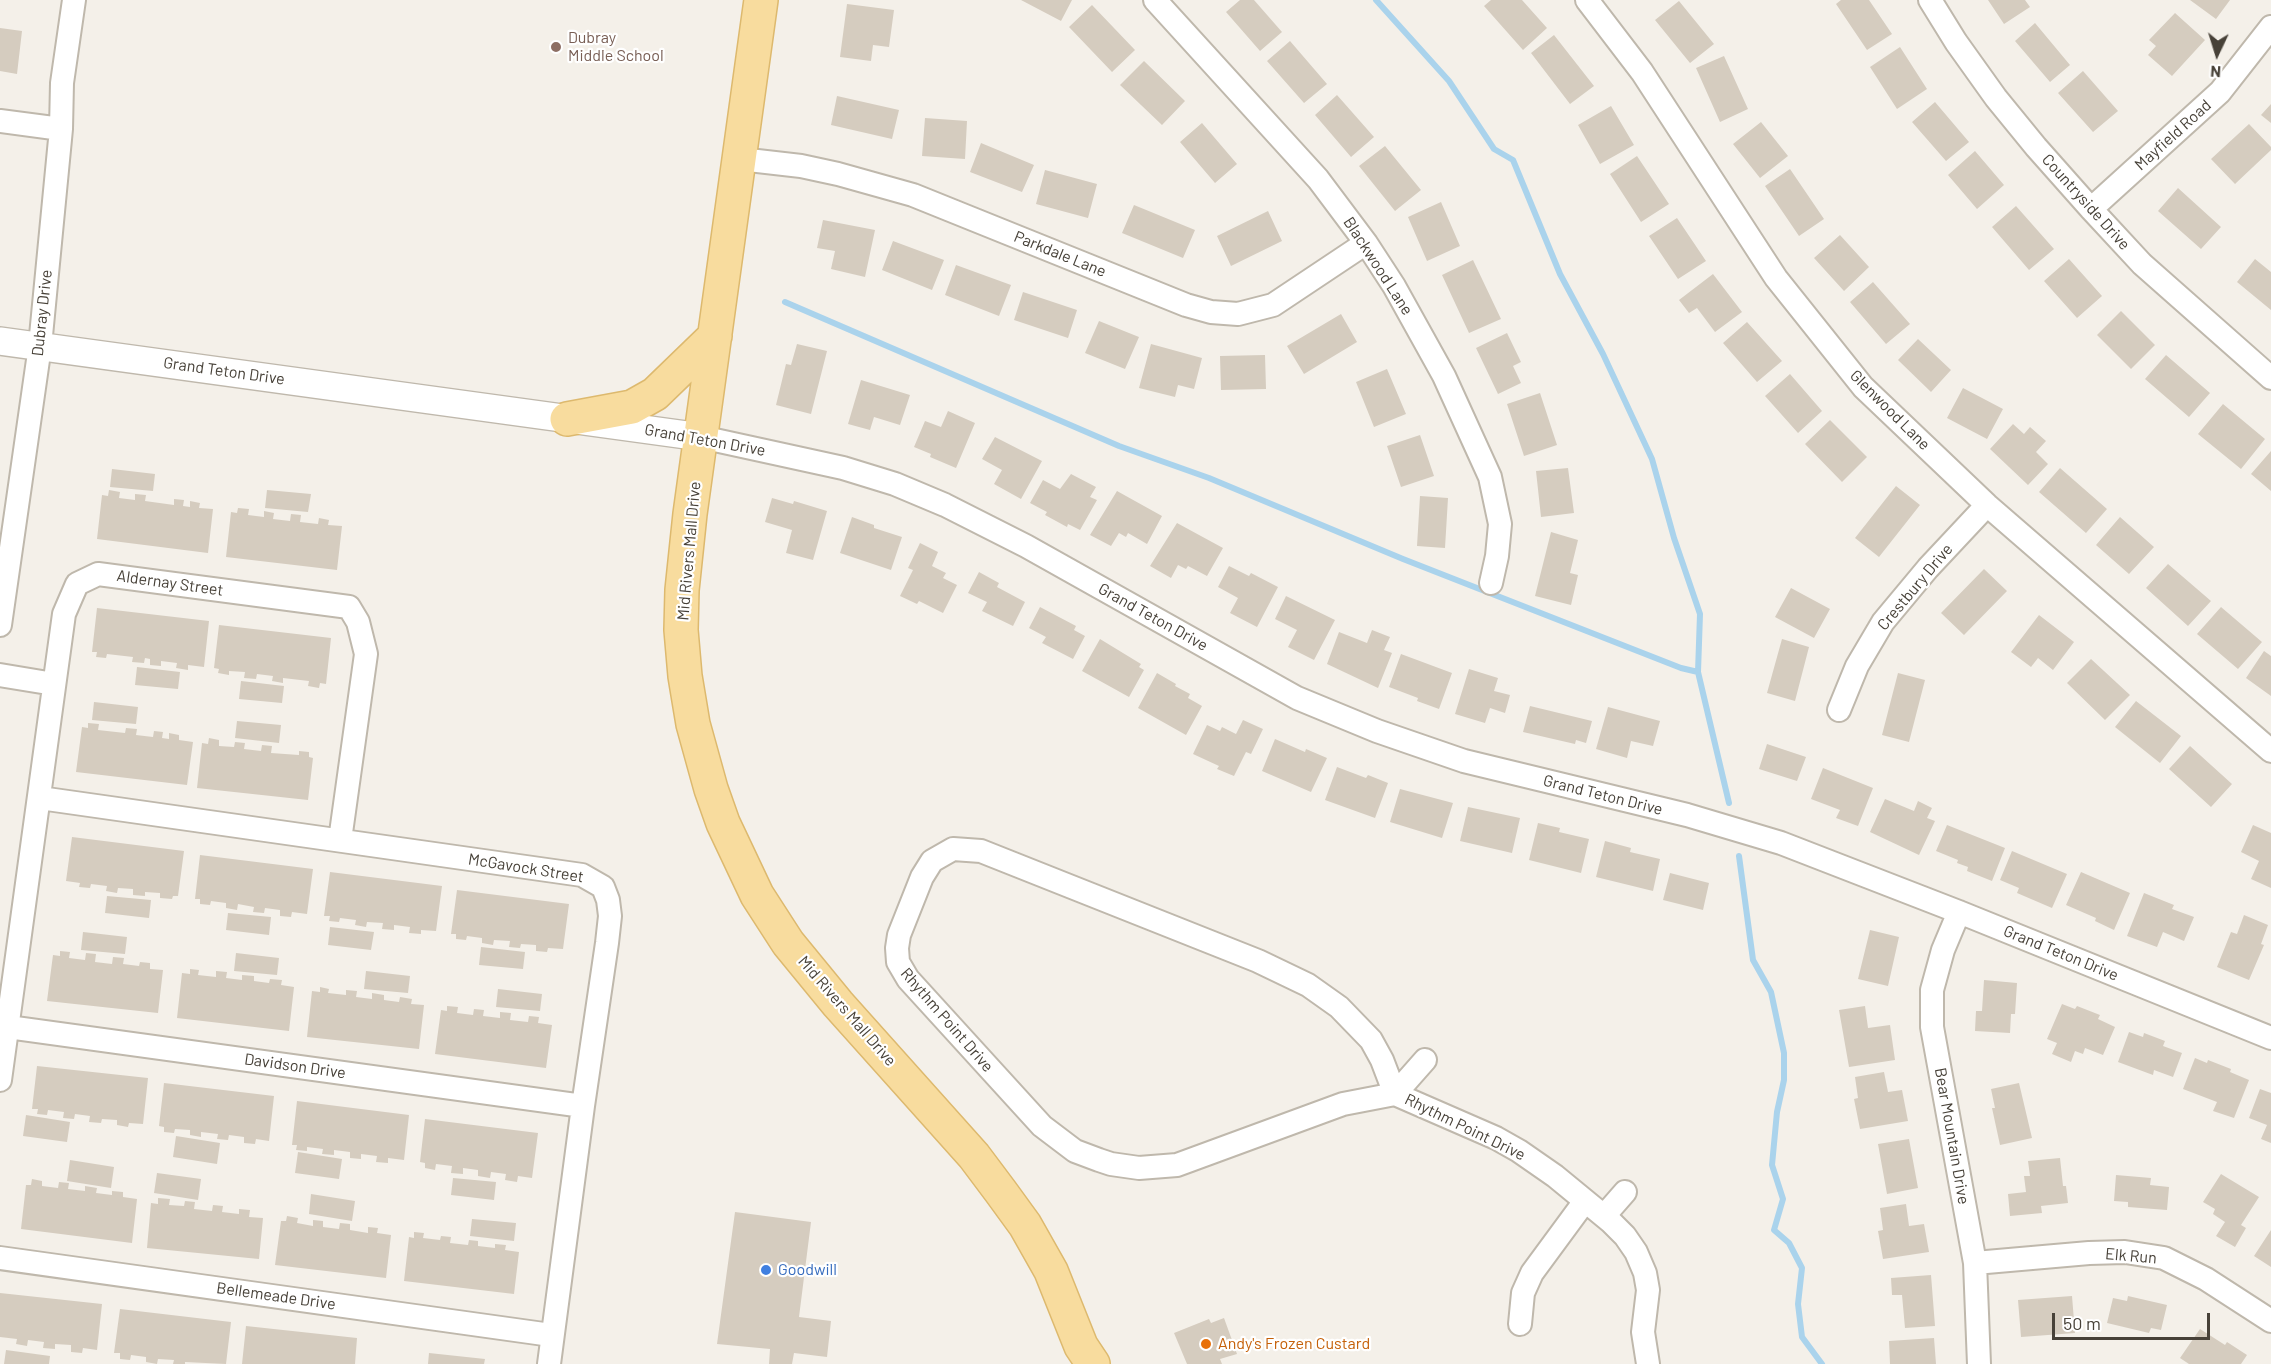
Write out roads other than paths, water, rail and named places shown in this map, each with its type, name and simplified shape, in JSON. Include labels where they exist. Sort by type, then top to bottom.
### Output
[{"type":"main road","name":"Mid Rivers Mall Drive","points":[[761,0],[682,590],[681,630],[685,676],[693,724],[723,823],[757,895],[788,943],[838,1004],[974,1156],[1024,1225],[1051,1271],[1085,1358]]},
{"type":"main road","points":[[567,419],[632,407],[655,394],[715,336]]},
{"type":"street","name":"Dubray Drive","points":[[0,625],[40,346],[60,129],[62,83],[74,0]]},
{"type":"street","name":"Blackwood Lane","points":[[1155,0],[1318,179],[1366,243],[1394,286],[1444,376],[1490,477],[1500,524],[1497,556],[1491,583]]},
{"type":"street","name":"Glenwood Lane","points":[[1587,0],[1642,72],[1784,287],[1863,387],[1987,505],[2271,751]]},
{"type":"street","name":"Countryside Drive","points":[[1930,0],[1956,42],[1996,98],[2091,209],[2142,264],[2271,378]]},
{"type":"street","name":"Mayfield Road","points":[[2091,209],[2220,92],[2271,27]]},
{"type":"street","points":[[0,121],[60,129]]},
{"type":"street","name":"Parkdale Lane","points":[[740,159],[828,172],[913,195],[1186,305],[1211,312],[1238,314],[1272,305],[1366,243]]},
{"type":"street","name":"Grand Teton Drive","points":[[0,341],[701,437],[843,468],[895,484],[945,505],[1026,546],[1297,698],[1377,731],[1464,760],[1687,815],[1781,843],[2271,1038]]},
{"type":"street","name":"Crestbury Drive","points":[[1839,710],[1857,666],[1884,622],[1928,568],[1987,505]]},
{"type":"street","name":"Aldernay Street","points":[[0,1080],[64,614],[77,584],[98,573],[349,607],[358,622],[366,654],[340,840]]},
{"type":"street","points":[[0,675],[54,684]]},
{"type":"street","name":"McGavock Street","points":[[40,798],[582,874],[603,887],[608,900],[610,916],[551,1335],[549,1364]]},
{"type":"street","name":"Rhythm Point Drive","points":[[1395,1094],[1382,1059],[1371,1040],[1340,1007],[1308,985],[1266,964],[981,850],[953,849],[932,861],[922,877],[899,935],[897,955],[904,974],[1042,1126],[1075,1150],[1111,1164],[1139,1168],[1177,1165],[1343,1104],[1395,1094],[1508,1144],[1542,1166],[1604,1216],[1630,1243],[1645,1273],[1648,1298],[1643,1332],[1648,1364]]},
{"type":"street","name":"Bear Mountain Drive","points":[[1959,912],[1943,950],[1932,990],[1932,1028],[1975,1263],[1979,1364]]},
{"type":"street","name":"Davidson Drive","points":[[8,1026],[583,1106]]},
{"type":"street","points":[[1395,1094],[1425,1060]]},
{"type":"street","points":[[1604,1216],[1625,1192]]},
{"type":"street","points":[[1520,1324],[1523,1293],[1532,1273],[1585,1201]]},
{"type":"street","name":"Elk Run","points":[[1975,1263],[2125,1252],[2164,1258],[2206,1279],[2271,1321]]},
{"type":"street","name":"Bellemeade Drive","points":[[0,1258],[551,1335]]},
{"type":"waterway","points":[[1376,0],[1449,81],[1494,149],[1513,160],[1560,274],[1603,354],[1652,459],[1674,538],[1700,614],[1698,672],[1729,803]]},
{"type":"waterway","points":[[785,302],[1119,446],[1209,478],[1403,559],[1681,668],[1698,672]]},
{"type":"waterway","points":[[1739,856],[1753,960],[1771,992],[1784,1053],[1784,1080],[1777,1112],[1772,1165],[1783,1199],[1774,1230],[1789,1243],[1802,1268],[1798,1304],[1802,1337],[1822,1364]]},
{"type":"place","name":"Dubray Middle School","points":[[556,47]]},
{"type":"place","name":"Goodwill","points":[[766,1270]]},
{"type":"place","name":"Andy's Frozen Custard","points":[[1206,1344]]}]
